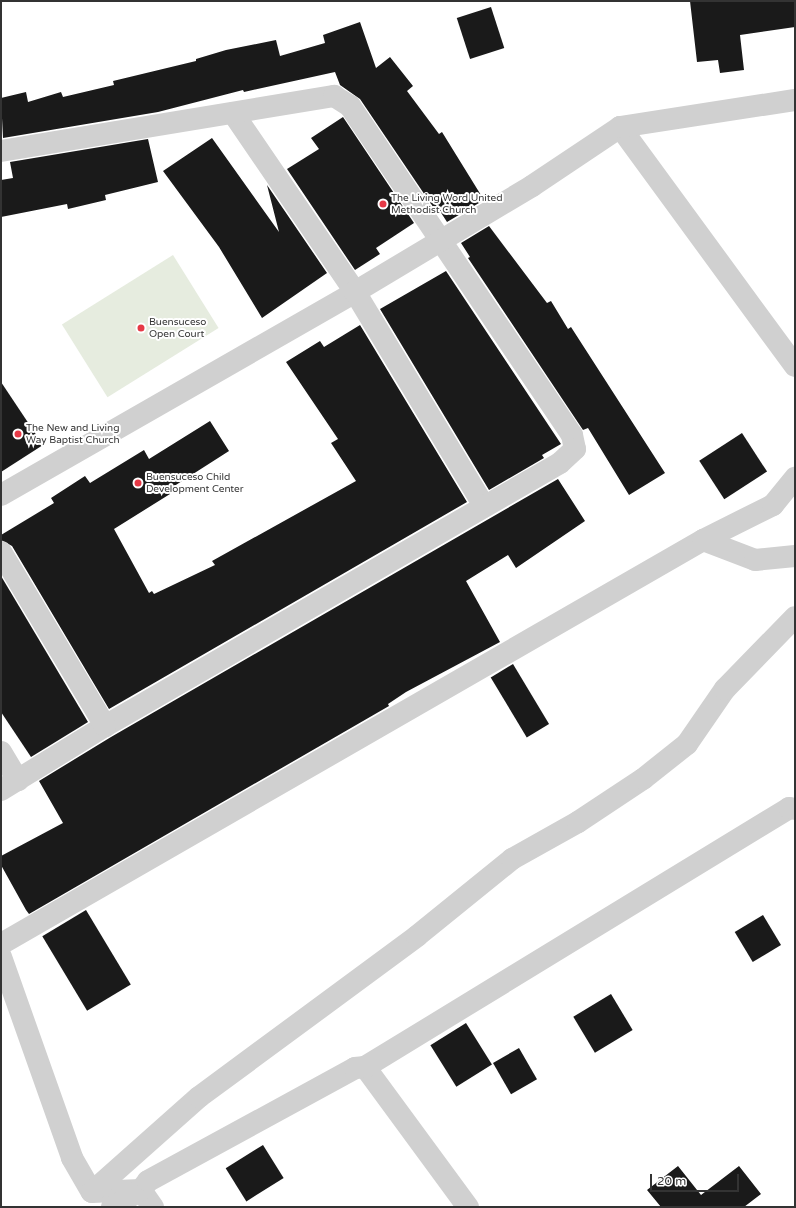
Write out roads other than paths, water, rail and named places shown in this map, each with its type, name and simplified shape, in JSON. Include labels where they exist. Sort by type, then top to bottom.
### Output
[{"type":"street","points":[[1,151],[334,96],[350,106],[572,435],[575,449],[560,463],[105,726],[10,785],[1,752]]},
{"type":"street","points":[[1,495],[355,292],[532,186],[620,127],[795,100]]},
{"type":"street","points":[[233,113],[355,292],[484,506]]},
{"type":"street","points":[[620,127],[795,366]]},
{"type":"street","points":[[1,944],[703,540],[773,505],[795,478]]},
{"type":"street","points":[[703,540],[755,560],[795,556]]},
{"type":"street","points":[[1,552],[105,726]]},
{"type":"street","points":[[92,1192],[199,1097],[417,936],[512,859],[578,822],[643,779],[682,748],[725,690],[795,617]]},
{"type":"street","points":[[147,1198],[148,1181],[355,1068],[365,1067],[789,808],[795,809]]},
{"type":"street","points":[[1,957],[72,1158],[92,1192]]},
{"type":"street","points":[[365,1067],[468,1207]]},
{"type":"street","points":[[92,1192],[147,1198]]},
{"type":"street","points":[[112,1207],[147,1198]]},
{"type":"place","name":"The Living Word United Methodist Church","points":[[383,204]]},
{"type":"place","name":"Buensuceso Open Court","points":[[141,328]]},
{"type":"place","name":"The New and Living Way Baptist Church","points":[[18,434]]},
{"type":"place","name":"Buensuceso Child Development Center","points":[[138,483]]}]
